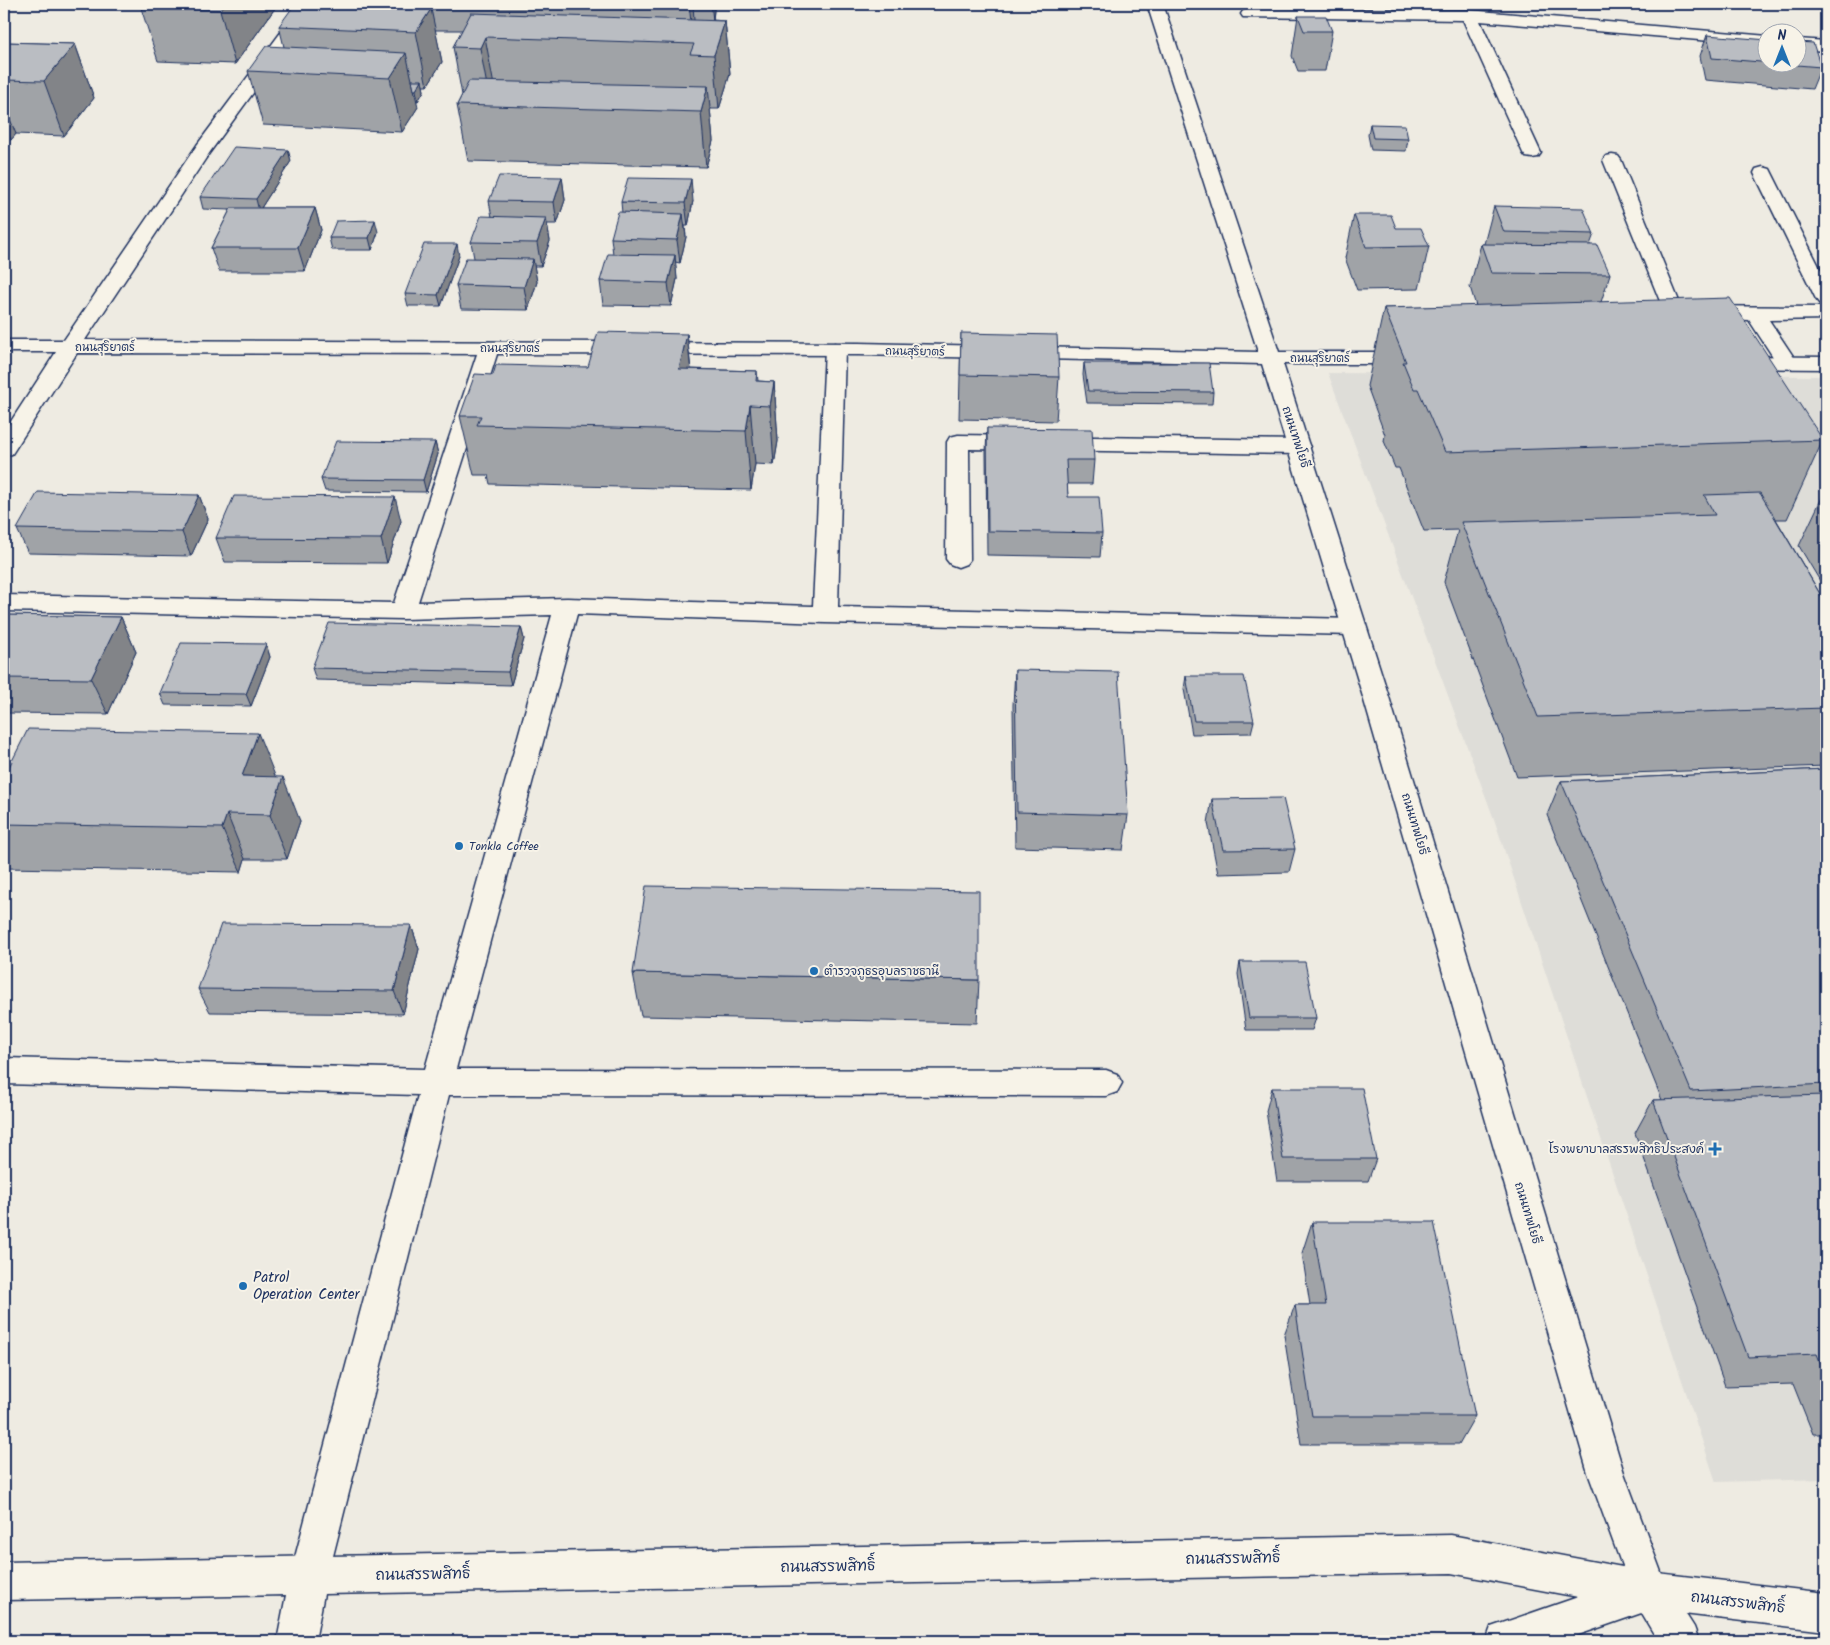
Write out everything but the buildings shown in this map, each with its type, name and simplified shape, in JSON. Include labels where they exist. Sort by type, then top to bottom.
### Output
[{"type":"street","points":[[4,449],[94,310],[204,149],[310,4]]},
{"type":"street","name":"ถนนเทพโยธี","points":[[1155,4],[1271,358],[1428,865],[1499,1114],[1606,1473],[1649,1592],[1680,1641]]},
{"type":"street","points":[[1249,14],[1469,15],[1758,40]]},
{"type":"street","points":[[1469,15],[1532,153]]},
{"type":"street","points":[[1808,45],[1826,46]]},
{"type":"street","points":[[1612,160],[1673,312],[1826,313]]},
{"type":"street","points":[[1763,173],[1826,299]]},
{"type":"street","points":[[1756,314],[1786,362]]},
{"type":"street","name":"ถนนสุริยาตร์","points":[[4,346],[835,349],[1198,358],[1426,358]]},
{"type":"street","points":[[403,611],[489,348]]},
{"type":"street","points":[[825,615],[835,349]]},
{"type":"street","points":[[1716,361],[1826,363]]},
{"type":"street","points":[[958,559],[958,442],[1299,447]]},
{"type":"street","points":[[4,603],[403,611],[567,606],[825,615],[1354,627]]},
{"type":"street","points":[[296,1641],[309,1576],[437,1082],[567,606]]},
{"type":"street","points":[[4,1070],[437,1082],[1106,1083]]},
{"type":"street","name":"ถนนสรรพสิทธิ์","points":[[4,1581],[1451,1554],[1649,1592],[1826,1612]]},
{"type":"street","name":"ถนนสรรพสิทธิ์","points":[[1505,1641],[1649,1592]]},
{"type":"shaded area","name":"โรงพยาบาลสรรพสิทธิประสงค์","points":[[1328,373],[1826,376],[1826,1479],[1716,1482],[1494,819]]},
{"type":"place","name":"Tonkla Coffee","points":[[459,846]]},
{"type":"place","name":"ตำรวจภูธรอุบลราชธานี","points":[[814,971]]},
{"type":"place","name":"โรงพยาบาลสรรพสิทธิประสงค์","points":[[1715,1149]]},
{"type":"place","name":"Patrol Operation Center","points":[[243,1286]]}]
